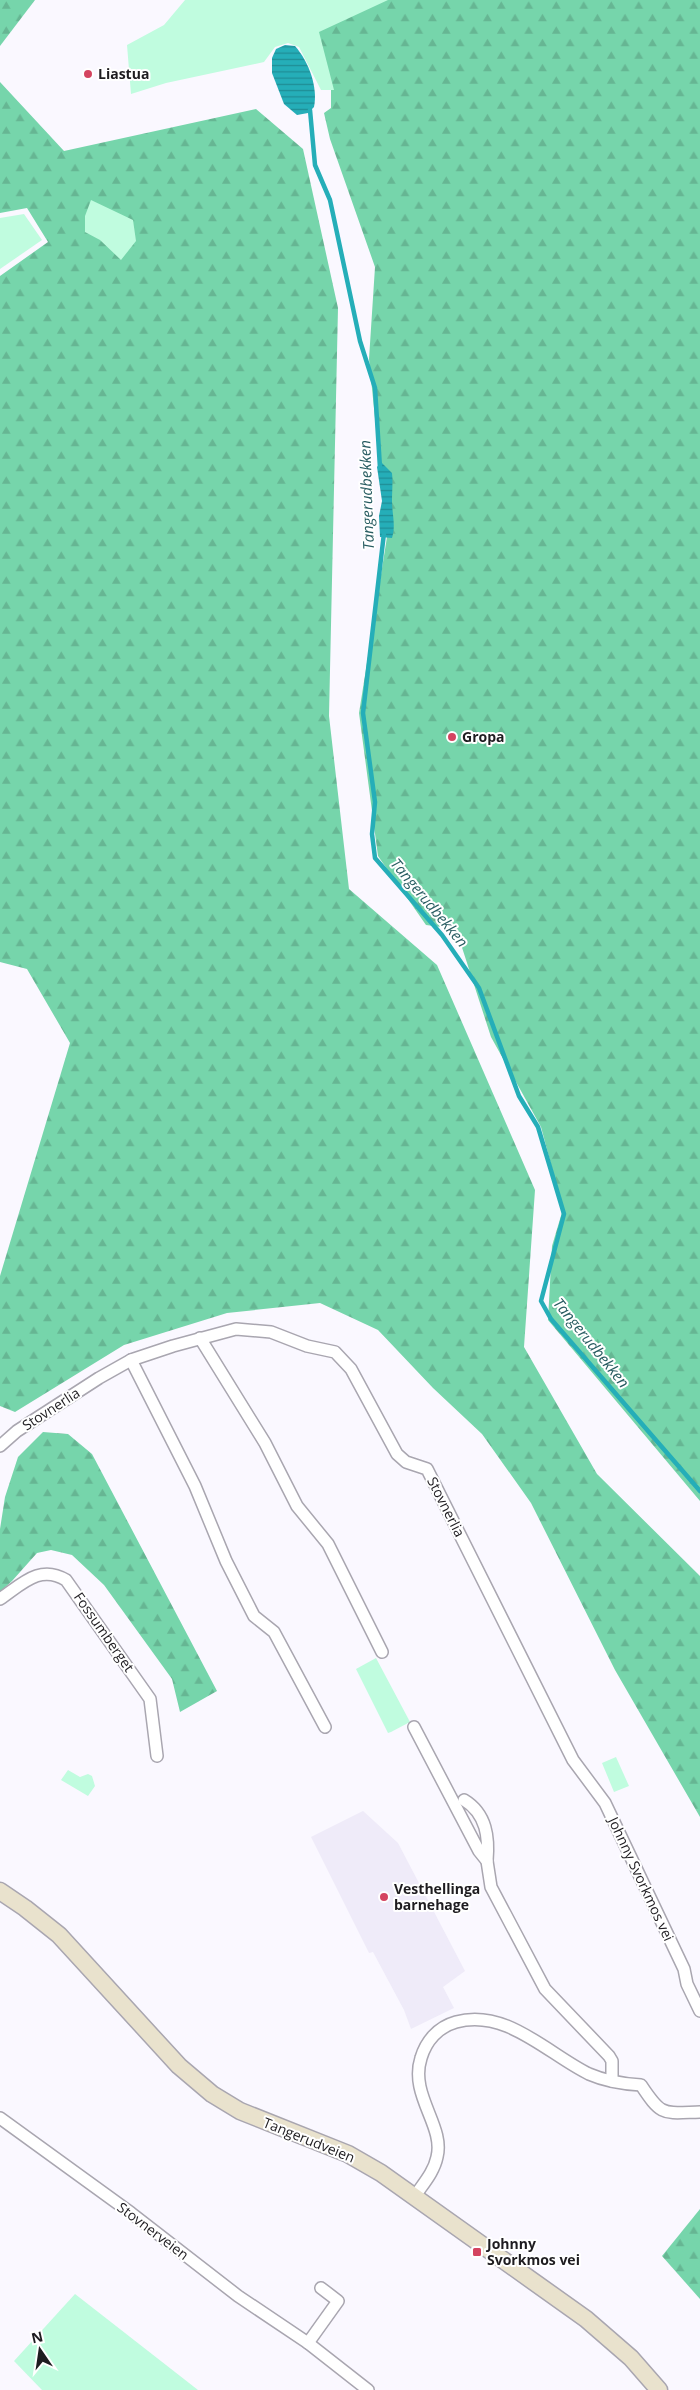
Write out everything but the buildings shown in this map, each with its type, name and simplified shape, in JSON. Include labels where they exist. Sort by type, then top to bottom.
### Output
[{"type":"street","name":"Stovnerlia","points":[[0,1446],[17,1431],[98,1378],[131,1360],[200,1338],[236,1329],[271,1332],[307,1346],[335,1352],[351,1369],[397,1454],[406,1462],[427,1469],[573,1760],[605,1803]]},
{"type":"street","points":[[200,1338],[265,1443],[297,1506],[328,1544],[382,1652]]},
{"type":"street","points":[[131,1360],[195,1486],[226,1562],[254,1616],[274,1632],[325,1727]]},
{"type":"street","name":"Fossumberget","points":[[0,1599],[38,1575],[52,1573],[66,1580],[150,1699],[157,1756]]},
{"type":"street","points":[[414,1727],[478,1851],[487,1861]]},
{"type":"street","points":[[464,1800],[474,1807],[486,1828],[490,1887],[546,1989],[609,2056],[612,2061],[612,2081]]},
{"type":"street","name":"Johnny Svorkmos vei","points":[[605,1803],[684,1969],[687,1984],[700,2011]]},
{"type":"street","name":"Tangerudveien","points":[[0,1891],[25,1908],[59,1936],[168,2055],[212,2094],[240,2111],[348,2154],[415,2196],[601,2330],[631,2358],[659,2390]]},
{"type":"street","points":[[415,2196],[434,2165],[438,2149],[419,2084],[420,2063],[429,2041],[445,2026],[475,2018],[500,2024],[560,2055],[589,2074],[612,2081],[641,2085],[655,2106],[661,2110],[700,2112]]},
{"type":"street","name":"Stovnerveien","points":[[0,2118],[131,2213],[238,2296],[308,2343],[368,2390]]},
{"type":"street","points":[[308,2343],[338,2301],[321,2288]]},
{"type":"shaded area","name":"Vesthellinga barnehage","points":[[363,1811],[398,1843],[465,1971],[443,1987],[454,2008],[411,2029],[404,2010],[373,1952],[369,1953],[311,1837]]},
{"type":"green space","points":[[0,0],[35,0],[0,46]]},
{"type":"green space","points":[[185,0],[388,0],[319,32],[334,90],[321,90],[299,47],[288,43],[275,47],[264,62],[166,83],[131,94],[127,45],[164,25]]},
{"type":"green space","points":[[308,0],[700,0],[700,1501],[548,1320],[552,1246],[563,1209],[541,1127],[491,1037],[456,929],[426,925],[378,856],[359,713],[387,537],[369,359],[375,267],[330,139],[324,113],[331,108],[331,85]]},
{"type":"green space","points":[[0,82],[64,151],[256,109],[303,149],[338,308],[329,716],[349,889],[437,965],[535,1190],[524,1347],[597,1474],[700,1576],[700,1817],[615,1670],[531,1503],[482,1434],[433,1388],[378,1330],[320,1303],[227,1313],[124,1345],[15,1412],[0,1406],[0,1276],[70,1043],[27,969],[0,962],[0,276],[48,242],[27,208],[0,213]]},
{"type":"green space","points":[[91,200],[133,220],[136,241],[121,260],[100,240],[85,232],[85,216]]},
{"type":"green space","points":[[24,214],[42,240],[0,269],[0,218]]},
{"type":"green space","points":[[43,1432],[68,1434],[92,1454],[217,1691],[180,1712],[172,1679],[104,1585],[72,1555],[51,1550],[37,1553],[0,1592],[0,1529],[5,1497],[18,1457]]},
{"type":"green space","points":[[376,1658],[410,1722],[388,1733],[356,1669]]},
{"type":"green space","points":[[616,1757],[629,1786],[614,1792],[602,1763]]},
{"type":"green space","points":[[68,1770],[80,1777],[88,1774],[92,1776],[95,1786],[88,1796],[61,1780]]},
{"type":"green space","points":[[700,2209],[700,2299],[662,2256]]},
{"type":"green space","points":[[75,2294],[198,2390],[42,2390],[14,2361]]},
{"type":"water","points":[[285,45],[295,46],[304,59],[311,75],[315,99],[314,107],[308,113],[297,115],[284,104],[272,73],[272,58],[276,49]]},
{"type":"water","points":[[381,462],[392,473],[394,524],[392,538],[380,537],[379,516],[382,501],[377,467]]},
{"type":"waterway","name":"Tangerudbekken","points":[[310,110],[315,165],[330,200],[360,341],[375,388],[380,468]]},
{"type":"waterway","name":"Tangerudbekken","points":[[384,533],[363,713],[375,802],[372,834],[375,858],[442,935],[479,988],[519,1096],[538,1127],[564,1214],[541,1301],[551,1319],[700,1491]]},
{"type":"place","name":"Liastua","points":[[88,74]]},
{"type":"place","name":"Gropa","points":[[452,737]]},
{"type":"place","name":"Vesthellinga barnehage","points":[[384,1897]]},
{"type":"place","name":"Johnny Svorkmos vei","points":[[477,2252]]}]
